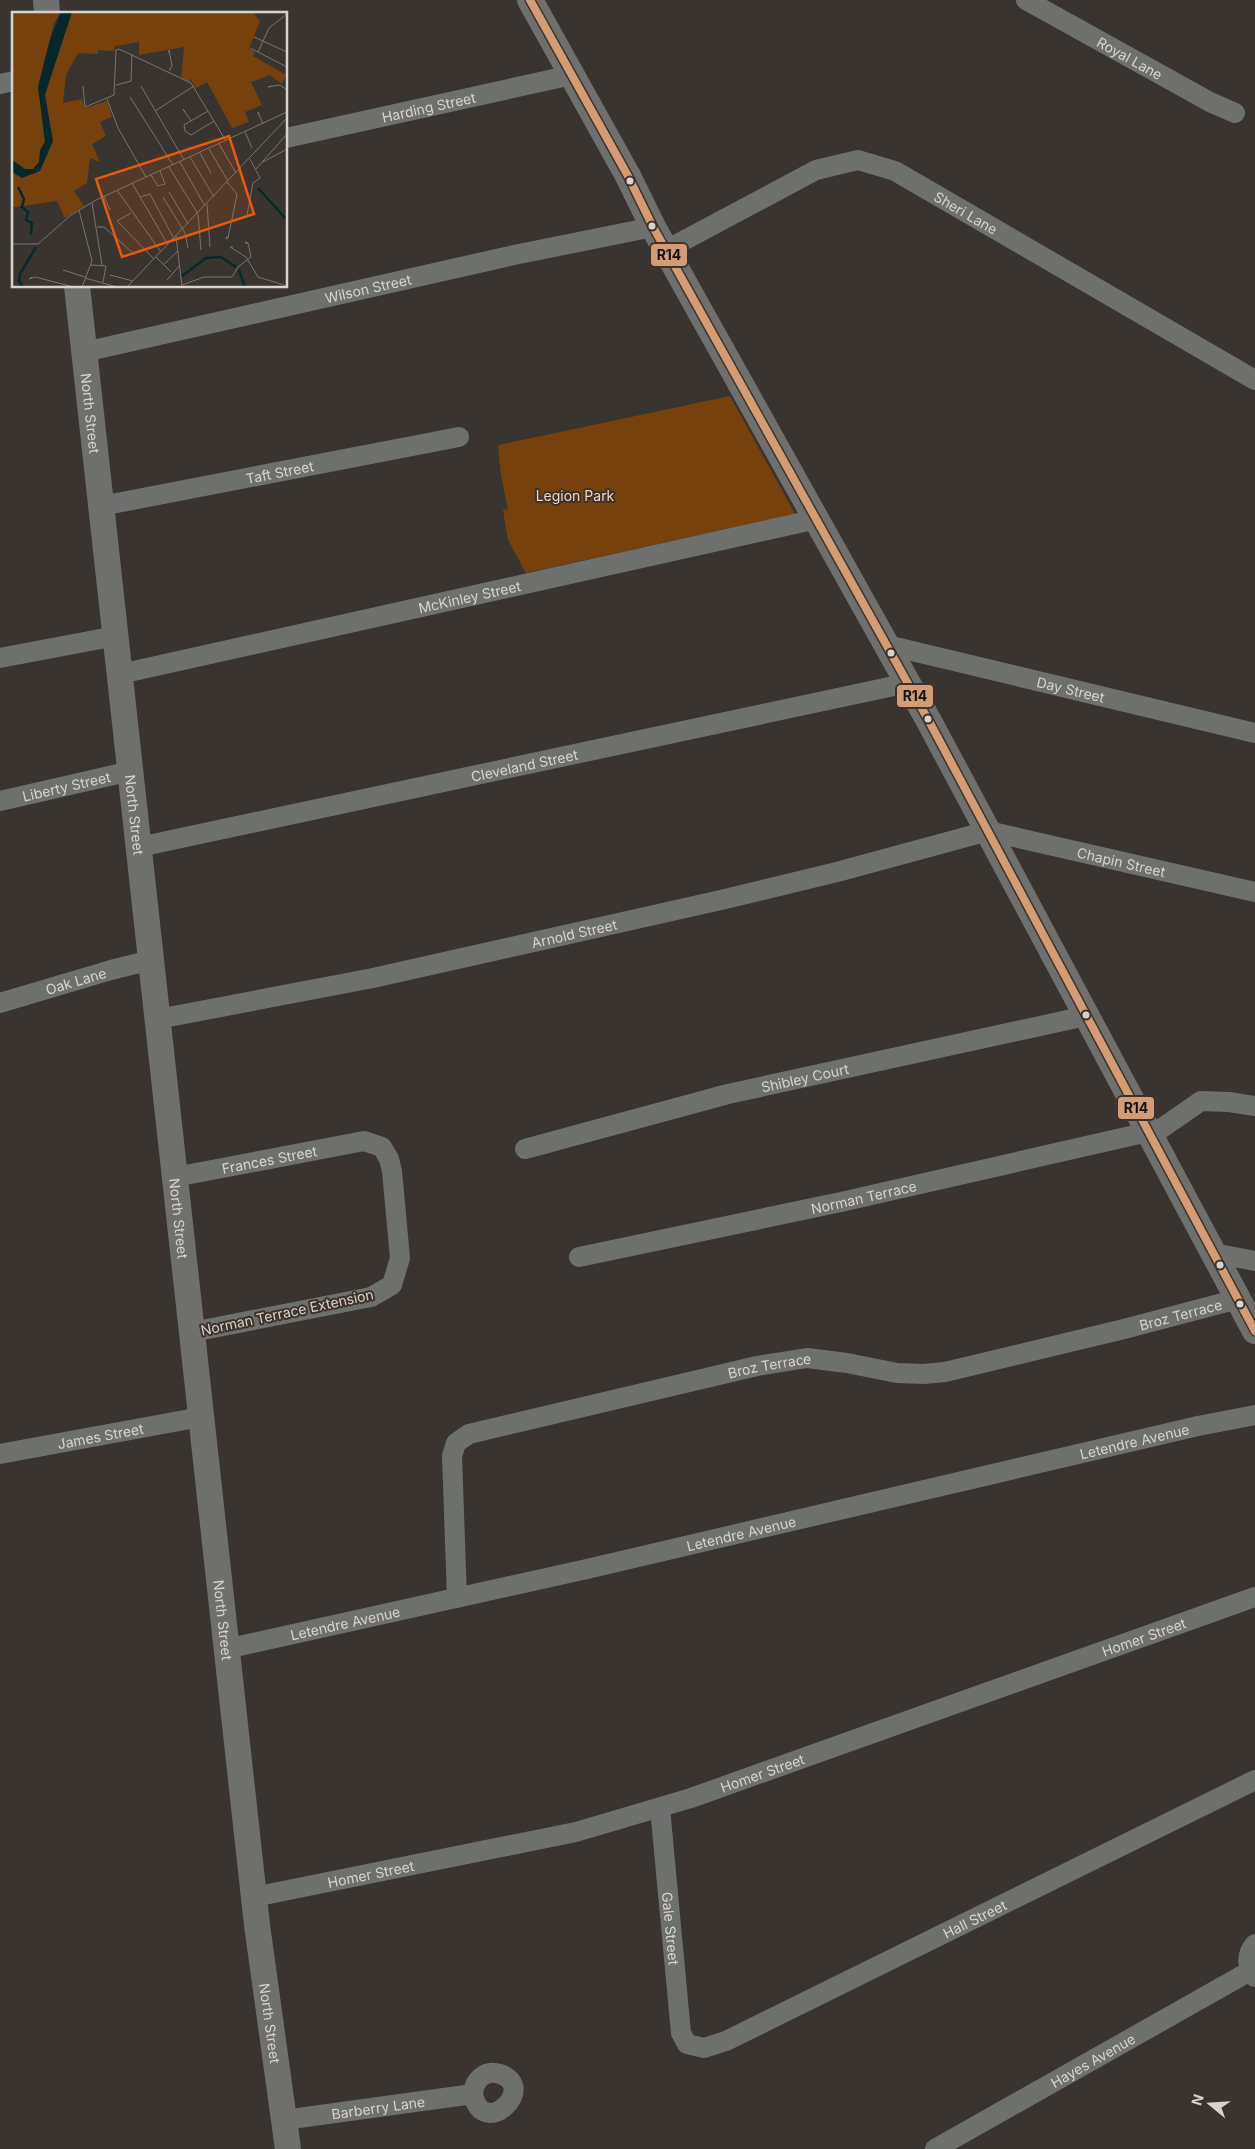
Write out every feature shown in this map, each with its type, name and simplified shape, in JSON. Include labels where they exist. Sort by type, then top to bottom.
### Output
[{"type":"main road","points":[[530,0],[653,227],[908,683],[1255,1331]]},
{"type":"main road","name":"North Street","points":[[77,288],[254,1897],[288,2149]]},
{"type":"street","name":"Royal Lane","points":[[1026,0],[1210,102],[1235,113]]},
{"type":"street","name":"Harding Street","points":[[288,138],[572,75]]},
{"type":"street","name":"Sheri Lane","points":[[666,250],[816,170],[845,162],[864,162],[895,171],[1255,380]]},
{"type":"street","name":"Wilson Street","points":[[84,352],[514,254],[653,227]]},
{"type":"street","name":"Taft Street","points":[[102,506],[459,437]]},
{"type":"street","name":"McKinley Street","points":[[120,674],[817,519]]},
{"type":"street","points":[[0,658],[116,636]]},
{"type":"street","name":"Day Street","points":[[887,645],[1255,734]]},
{"type":"street","name":"Cleveland Street","points":[[139,848],[908,683]]},
{"type":"street","name":"Liberty Street","points":[[0,801],[130,772]]},
{"type":"street","name":"Chapin Street","points":[[988,831],[1255,892]]},
{"type":"street","name":"Arnold Street","points":[[158,1019],[373,978],[721,900],[837,872],[988,831]]},
{"type":"street","name":"Oak Lane","points":[[0,1003],[151,960]]},
{"type":"street","name":"Shibley Court","points":[[525,1149],[728,1094],[1086,1016]]},
{"type":"street","name":"Norman Terrace","points":[[579,1257],[831,1204],[1148,1132],[1162,1128],[1201,1101],[1229,1102],[1255,1106]]},
{"type":"street","name":"Frances Street","points":[[175,1177],[364,1141],[382,1147],[389,1159],[392,1172],[400,1258],[392,1284],[382,1292]]},
{"type":"street","points":[[1213,1253],[1255,1261]]},
{"type":"street","name":"Norman Terrace Extension","points":[[192,1332],[371,1297],[382,1292]]},
{"type":"street","name":"Broz Terrace","points":[[456,1598],[452,1456],[456,1443],[469,1434],[757,1366],[797,1359],[833,1360],[904,1374],[945,1372],[1124,1330],[1238,1299]]},
{"type":"street","name":"Letendre Avenue","points":[[226,1649],[456,1598],[1198,1426],[1255,1415]]},
{"type":"street","name":"James Street","points":[[0,1454],[201,1417]]},
{"type":"street","name":"Homer Street","points":[[254,1897],[576,1832],[660,1808],[1255,1598]]},
{"type":"street","name":"Hall Street","points":[[691,2046],[704,2048],[726,2041],[1255,1780]]},
{"type":"street","name":"Gale Street","points":[[660,1808],[681,2033],[684,2040],[691,2046]]},
{"type":"street","name":"Hayes Avenue","points":[[935,2149],[1252,1974],[1248,1955],[1255,1944]]},
{"type":"street","name":"Barberry Lane","points":[[284,2120],[473,2094]]},
{"type":"green space","name":"Legion Park","points":[[730,396],[795,514],[526,573],[508,540],[503,510],[508,509],[501,476],[498,445]]},
{"type":"transit line","name":"R14","points":[[530,0],[628,176],[653,227],[930,723],[1255,1331]]}]
